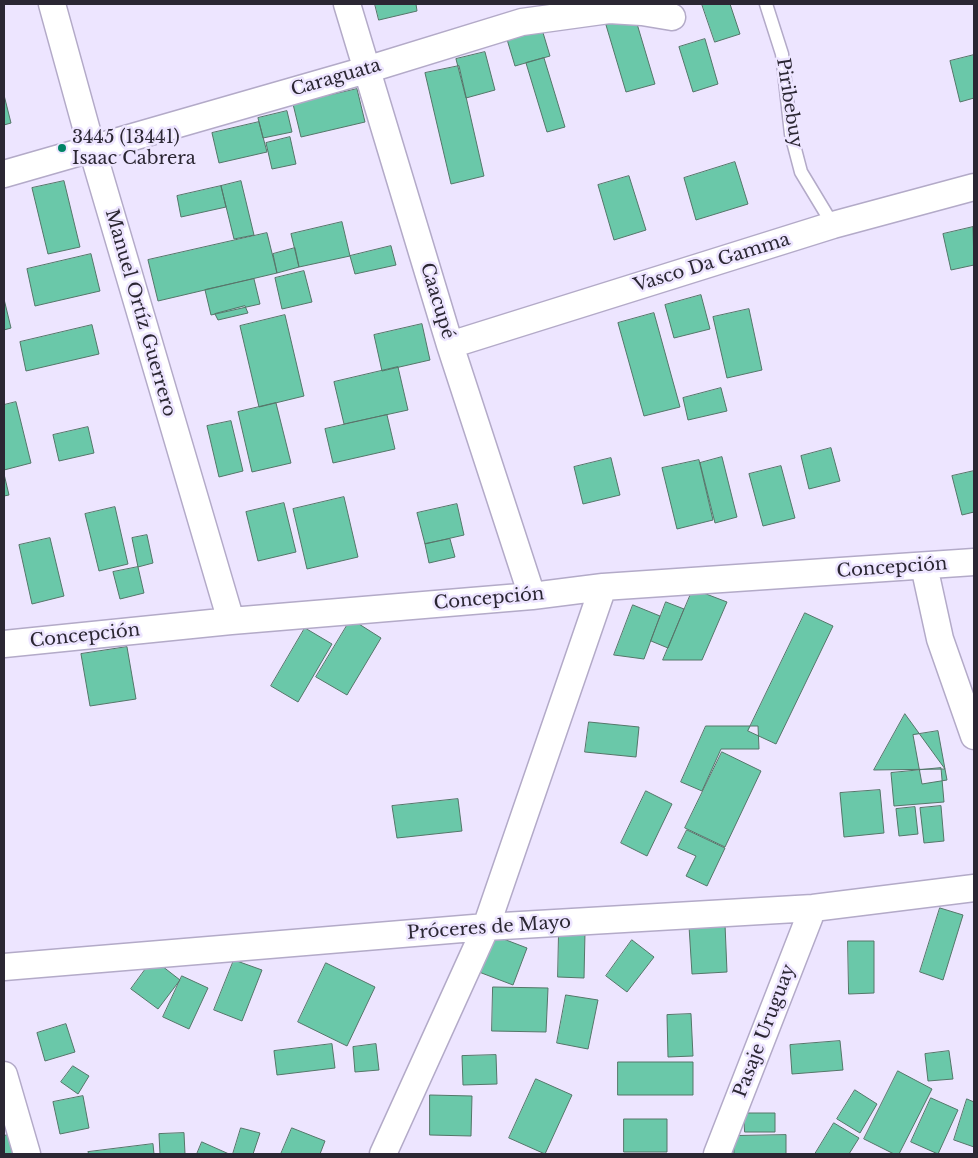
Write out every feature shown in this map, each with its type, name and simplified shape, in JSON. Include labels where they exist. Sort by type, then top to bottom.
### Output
[{"type":"street","name":"Manuel Ortíz Guerrero","points":[[52,4],[92,149],[231,621]]},
{"type":"street","name":"Caacupé","points":[[347,4],[450,345],[532,596]]},
{"type":"street","name":"Caraguata","points":[[4,174],[366,70],[522,22],[609,10],[642,12],[672,18]]},
{"type":"street","name":"Vasco Da Gamma","points":[[450,345],[833,225],[974,187]]},
{"type":"street","name":"Concepción","points":[[4,644],[231,621],[532,596],[603,587],[974,562]]},
{"type":"street","points":[[924,566],[940,639],[974,736]]},
{"type":"street","points":[[383,1154],[486,927],[603,587]]},
{"type":"street","name":"Próceres de Mayo","points":[[4,968],[486,927],[813,908],[974,888]]},
{"type":"street","name":"Pasaje Uruguay","points":[[717,1154],[813,908]]},
{"type":"street","points":[[4,1075],[27,1154]]},
{"type":"lane","name":"Piribebuy","points":[[766,4],[782,54],[791,134],[801,172],[833,225]]},
{"type":"building","points":[[375,4],[416,4],[417,11],[379,20]]},
{"type":"building","points":[[702,4],[730,4],[740,34],[715,42]]},
{"type":"building","points":[[635,17],[655,84],[626,92],[606,25]]},
{"type":"building","points":[[541,26],[550,56],[515,66],[506,36]]},
{"type":"building","points":[[705,39],[718,84],[693,92],[679,47]]},
{"type":"building","points":[[485,52],[495,90],[466,98],[456,59]]},
{"type":"building","points":[[974,55],[974,98],[960,102],[950,61]]},
{"type":"building","points":[[544,58],[565,127],[547,132],[526,63]]},
{"type":"building","points":[[459,66],[484,176],[451,184],[425,73]]},
{"type":"building","points":[[357,89],[365,122],[301,137],[293,104]]},
{"type":"building","points":[[4,95],[11,123],[4,125]]},
{"type":"building","points":[[287,111],[292,132],[263,138],[258,118]]},
{"type":"building","points":[[259,122],[267,152],[219,163],[212,133]]},
{"type":"building","points":[[290,137],[296,164],[272,169],[266,143]]},
{"type":"building","points":[[735,162],[748,204],[696,220],[684,178]]},
{"type":"building","points":[[629,176],[646,230],[614,240],[598,185]]},
{"type":"building","points":[[64,181],[80,247],[48,254],[32,188]]},
{"type":"building","points":[[241,181],[254,235],[234,239],[221,186]]},
{"type":"building","points":[[221,186],[226,207],[181,217],[177,196]]},
{"type":"building","points":[[342,222],[350,256],[299,267],[291,234]]},
{"type":"building","points":[[973,227],[974,265],[951,270],[943,234]]},
{"type":"building","points":[[267,233],[277,273],[158,301],[148,260]]},
{"type":"building","points":[[391,246],[396,265],[355,274],[350,256]]},
{"type":"building","points":[[295,248],[299,267],[277,273],[273,254]]},
{"type":"building","points":[[91,254],[100,291],[35,306],[27,269]]},
{"type":"building","points":[[304,271],[312,302],[282,309],[275,278]]},
{"type":"building","points":[[254,279],[260,304],[211,315],[205,290]]},
{"type":"building","points":[[701,295],[710,329],[674,338],[665,305]]},
{"type":"building","points":[[4,299],[11,328],[4,330]]},
{"type":"building","points":[[245,306],[248,313],[218,320],[215,314]]},
{"type":"building","points":[[749,309],[762,370],[727,378],[713,317]]},
{"type":"building","points":[[654,313],[680,407],[644,416],[618,323]]},
{"type":"building","points":[[285,315],[304,396],[259,407],[240,326]]},
{"type":"building","points":[[422,324],[430,360],[382,371],[374,335]]},
{"type":"building","points":[[92,325],[99,354],[26,371],[20,342]]},
{"type":"building","points":[[398,367],[408,410],[344,424],[334,382]]},
{"type":"building","points":[[721,388],[727,411],[688,420],[683,398]]},
{"type":"building","points":[[16,402],[31,463],[4,470],[4,405]]},
{"type":"building","points":[[276,403],[291,463],[252,472],[238,412]]},
{"type":"building","points":[[387,415],[395,449],[333,463],[325,429]]},
{"type":"building","points":[[231,421],[243,471],[219,477],[207,426]]},
{"type":"building","points":[[88,427],[94,453],[59,461],[53,435]]},
{"type":"building","points":[[831,448],[840,481],[809,489],[801,456]]},
{"type":"building","points":[[722,457],[737,517],[715,523],[700,463]]},
{"type":"building","points":[[611,458],[620,495],[583,504],[574,467]]},
{"type":"building","points":[[699,460],[713,520],[677,529],[662,468]]},
{"type":"building","points":[[781,466],[795,518],[763,526],[749,474]]},
{"type":"building","points":[[974,471],[974,512],[962,515],[952,476]]},
{"type":"building","points":[[4,474],[9,495],[4,496]]},
{"type":"building","points":[[344,497],[358,557],[307,569],[293,509]]},
{"type":"building","points":[[284,503],[296,552],[258,561],[246,512]]},
{"type":"building","points":[[457,504],[464,535],[425,544],[417,513]]},
{"type":"building","points":[[115,507],[128,564],[99,571],[85,514]]},
{"type":"building","points":[[147,535],[153,563],[138,567],[132,538]]},
{"type":"building","points":[[50,538],[64,596],[32,604],[19,545]]},
{"type":"building","points":[[450,539],[455,557],[429,563],[425,544]]},
{"type":"building","points":[[138,567],[144,593],[120,599],[113,572]]},
{"type":"building","points":[[693,589],[727,602],[702,660],[663,660]]},
{"type":"building","points":[[666,602],[684,609],[668,648],[651,641]]},
{"type":"building","points":[[633,605],[660,616],[644,659],[614,655]]},
{"type":"building","points":[[805,613],[833,626],[776,744],[748,731]]},
{"type":"building","points":[[351,619],[381,638],[347,695],[316,677]]},
{"type":"building","points":[[305,628],[332,644],[298,702],[271,686]]},
{"type":"building","points":[[127,647],[136,699],[90,706],[81,654]]},
{"type":"building","points":[[905,714],[945,769],[874,770]]},
{"type":"building","points":[[589,722],[639,727],[636,757],[585,752]]},
{"type":"building","points":[[706,726],[758,726],[759,749],[721,749],[702,791],[681,782]]},
{"type":"building","points":[[938,731],[947,780],[922,784],[913,735]]},
{"type":"building","points":[[722,752],[761,771],[725,847],[685,828]]},
{"type":"building","points":[[941,768],[944,802],[894,806],[891,773]]},
{"type":"building","points":[[880,790],[884,833],[844,837],[840,793]]},
{"type":"building","points":[[646,791],[672,804],[647,856],[621,843]]},
{"type":"building","points":[[458,799],[462,831],[397,838],[392,806]]},
{"type":"building","points":[[941,806],[944,841],[924,843],[920,808]]},
{"type":"building","points":[[915,807],[918,834],[899,836],[896,809]]},
{"type":"building","points":[[687,830],[725,848],[707,886],[686,876],[696,856],[678,848]]},
{"type":"building","points":[[940,908],[963,915],[943,980],[920,972]]},
{"type":"building","points":[[725,924],[727,972],[692,974],[689,926]]},
{"type":"building","points":[[559,931],[585,932],[584,978],[558,977]]},
{"type":"building","points":[[493,935],[527,948],[513,985],[479,972]]},
{"type":"building","points":[[632,940],[654,957],[627,992],[606,976]]},
{"type":"building","points":[[848,941],[874,941],[874,993],[849,994]]},
{"type":"building","points":[[153,959],[180,980],[158,1009],[131,989]]},
{"type":"building","points":[[234,960],[262,970],[242,1021],[214,1010]]},
{"type":"building","points":[[326,963],[375,987],[347,1046],[298,1022]]},
{"type":"building","points":[[182,976],[208,988],[189,1029],[163,1017]]},
{"type":"building","points":[[493,987],[548,988],[546,1032],[492,1031]]},
{"type":"building","points":[[566,995],[598,1000],[588,1049],[557,1043]]},
{"type":"building","points":[[691,1014],[693,1056],[668,1057],[667,1015]]},
{"type":"building","points":[[66,1024],[75,1052],[45,1061],[37,1033]]},
{"type":"building","points":[[840,1041],[843,1070],[792,1074],[790,1045]]},
{"type":"building","points":[[332,1044],[335,1068],[277,1075],[274,1051]]},
{"type":"building","points":[[376,1044],[379,1070],[355,1072],[353,1047]]},
{"type":"building","points":[[949,1051],[953,1079],[928,1081],[925,1054]]},
{"type":"building","points":[[496,1055],[497,1084],[463,1085],[462,1056]]},
{"type":"building","points":[[618,1062],[693,1062],[693,1095],[618,1095]]},
{"type":"building","points":[[73,1066],[89,1076],[78,1094],[61,1082]]},
{"type":"building","points":[[898,1071],[932,1089],[899,1154],[894,1154],[864,1139]]},
{"type":"building","points":[[536,1079],[572,1095],[545,1154],[509,1138]]},
{"type":"building","points":[[855,1090],[877,1104],[860,1133],[837,1119]]},
{"type":"building","points":[[430,1095],[472,1096],[471,1136],[430,1135]]},
{"type":"building","points":[[83,1096],[89,1128],[60,1134],[53,1102]]},
{"type":"building","points":[[931,1098],[958,1110],[938,1154],[911,1142]]},
{"type":"building","points":[[967,1099],[974,1102],[974,1147],[954,1140]]},
{"type":"building","points":[[744,1113],[775,1113],[775,1132],[745,1132]]},
{"type":"building","points":[[624,1119],[667,1119],[667,1152],[624,1152]]},
{"type":"building","points":[[834,1123],[859,1138],[849,1154],[815,1154]]},
{"type":"building","points":[[241,1128],[260,1133],[253,1154],[233,1154]]},
{"type":"building","points":[[292,1128],[325,1141],[320,1154],[281,1154]]},
{"type":"building","points":[[184,1133],[185,1154],[160,1154],[159,1134]]},
{"type":"building","points":[[8,1135],[13,1154],[4,1154],[4,1136]]},
{"type":"building","points":[[786,1135],[786,1154],[734,1154],[733,1136]]},
{"type":"building","points":[[202,1142],[229,1154],[197,1154]]},
{"type":"building","points":[[153,1144],[154,1154],[89,1154],[88,1152]]},
{"type":"place","name":"3445 (13441) Isaac Cabrera","points":[[62,148]]}]
